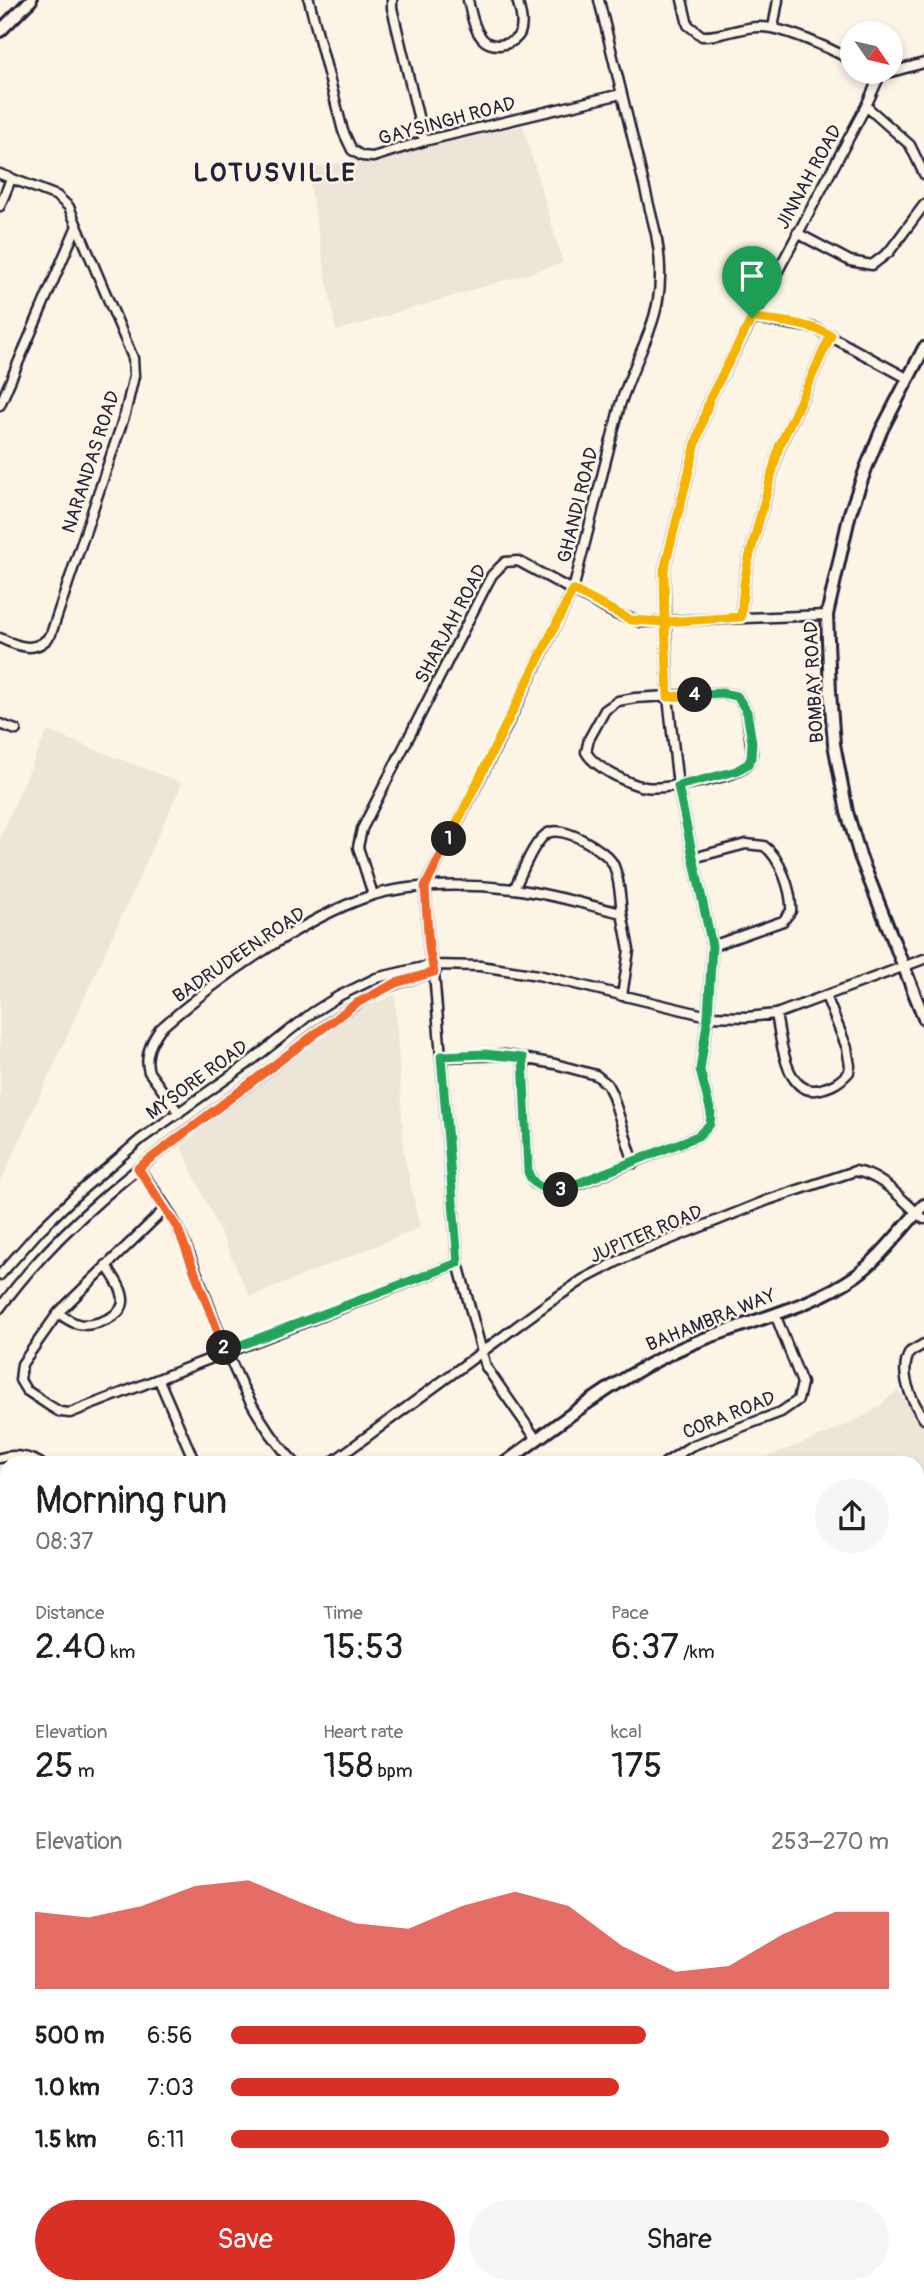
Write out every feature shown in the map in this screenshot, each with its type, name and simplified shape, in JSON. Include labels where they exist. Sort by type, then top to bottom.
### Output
[{"type":"street","points":[[0,31],[31,0]]},
{"type":"street","name":"GAYSINGH ROAD","points":[[309,0],[343,131],[352,150],[362,156],[373,157],[424,141],[621,94]]},
{"type":"street","points":[[392,0],[424,141]]},
{"type":"street","points":[[468,0],[478,35],[488,43],[498,45],[511,42],[520,33],[522,25],[517,0]]},
{"type":"street","name":"GHANDI ROAD","points":[[425,887],[573,590],[620,405],[658,307],[662,269],[656,234],[599,0]]},
{"type":"street","points":[[682,0],[688,25],[702,36],[750,27],[772,28],[840,55]]},
{"type":"street","points":[[772,28],[778,0]]},
{"type":"street","name":"JINNAH ROAD","points":[[903,68],[924,63]]},
{"type":"street","name":"JINNAH ROAD","points":[[523,1058],[525,1152],[528,1172],[534,1183],[545,1189],[564,1190],[634,1163],[698,1136],[710,1124],[711,1113],[700,1070],[708,1016],[712,946],[678,786],[668,697],[664,570],[710,398],[866,106],[874,84]]},
{"type":"street","points":[[866,106],[909,145],[924,174]]},
{"type":"street","name":"NARANDAS ROAD","points":[[0,174],[42,189],[64,200],[69,207],[130,351],[134,376],[125,414],[51,634],[44,643],[31,648],[0,638]]},
{"type":"street","points":[[0,206],[11,178]]},
{"type":"street","points":[[797,233],[850,261],[872,265],[890,252],[924,205]]},
{"type":"street","points":[[0,405],[76,228]]},
{"type":"street","points":[[752,318],[815,328],[907,378]]},
{"type":"street","points":[[741,617],[746,573],[779,447],[831,335]]},
{"type":"street","name":"BOMBAY ROAD","points":[[924,348],[881,431],[850,513],[827,615],[834,744],[847,812],[860,856],[924,1018]]},
{"type":"street","name":"SHARJAH ROAD","points":[[373,895],[358,846],[362,829],[492,575],[505,562],[518,561],[631,620],[665,622],[827,615]]},
{"type":"street","points":[[721,693],[737,696],[747,712],[752,742],[751,758],[743,768],[678,786],[639,786],[600,767],[586,752],[589,739],[610,705],[625,698],[721,693]]},
{"type":"street","points":[[0,724],[16,730]]},
{"type":"street","points":[[514,889],[542,838],[553,831],[561,831],[609,858],[616,873],[629,950],[622,996]]},
{"type":"street","points":[[693,858],[746,844],[764,846],[774,856],[789,894],[791,911],[783,921],[712,946]]},
{"type":"street","name":"BADRUDEEN ROAD","points":[[179,1113],[149,1072],[147,1064],[151,1046],[160,1029],[262,953],[326,916],[373,895],[425,887],[466,886],[514,889],[622,913]]},
{"type":"street","points":[[425,887],[458,1263],[486,1367],[537,1440]]},
{"type":"street","name":"MYSORE ROAD","points":[[0,1275],[39,1231],[83,1188],[141,1139],[246,1065],[312,1013],[376,978],[444,967],[480,966],[708,1016],[747,1017],[776,1014],[924,959]]},
{"type":"street","name":"MYSORE ROAD","points":[[0,1308],[20,1282],[78,1222],[138,1168],[355,1004],[396,983],[433,969]]},
{"type":"street","points":[[776,1014],[787,1061],[796,1083],[807,1090],[817,1091],[836,1084],[849,1072],[849,1058],[827,996]]},
{"type":"street","points":[[441,1056],[485,1054],[585,1070],[603,1080],[612,1094],[634,1163]]},
{"type":"street","points":[[138,1168],[166,1208],[189,1254],[225,1351],[253,1407],[290,1456]]},
{"type":"street","name":"JUPITER ROAD","points":[[340,1456],[481,1351],[602,1269],[755,1205],[843,1173],[855,1171],[876,1177],[921,1213]]},
{"type":"street","points":[[166,1208],[58,1313],[19,1371],[22,1385],[60,1412],[70,1413],[159,1380],[225,1351],[458,1263]]},
{"type":"street","name":"BAHAMBRA WAY","points":[[515,1456],[615,1385],[667,1354],[775,1314],[859,1274],[921,1213]]},
{"type":"street","points":[[58,1313],[79,1325],[88,1325],[121,1310],[122,1294],[106,1265]]},
{"type":"street","name":"CORA ROAD","points":[[676,1456],[691,1446],[781,1412],[798,1400],[802,1383],[775,1314]]},
{"type":"street","points":[[924,1344],[911,1352],[906,1364],[909,1391],[924,1419]]},
{"type":"street","points":[[159,1380],[192,1456]]},
{"type":"shaded area","points":[[523,126],[563,263],[336,331],[307,169]]},
{"type":"shaded area","points":[[47,731],[182,783],[0,1183],[0,837]]},
{"type":"shaded area","points":[[395,995],[404,1154],[420,1228],[250,1297],[181,1147],[228,1104],[359,1010]]},
{"type":"shaded area","points":[[898,1390],[924,1428],[924,1456],[769,1456],[827,1434],[872,1412]]},
{"type":"district","name":"LOTUSVILLE","points":[[275,173]]},
{"type":"route","points":[[752,318],[710,398],[696,443],[664,570],[665,622],[631,620],[573,590],[425,887],[429,948],[434,972],[396,983],[355,1004],[138,1168],[178,1229],[225,1351],[458,1263],[441,1056],[485,1054],[523,1058],[525,1152],[528,1172],[534,1183],[545,1189],[564,1190],[634,1163],[698,1136],[710,1124],[710,1105],[700,1070],[708,1016],[712,946],[678,786],[743,768],[751,758],[752,742],[747,712],[737,696],[721,693],[668,697],[665,622],[741,617],[748,562],[779,447],[831,335],[800,324],[752,318]]}]
